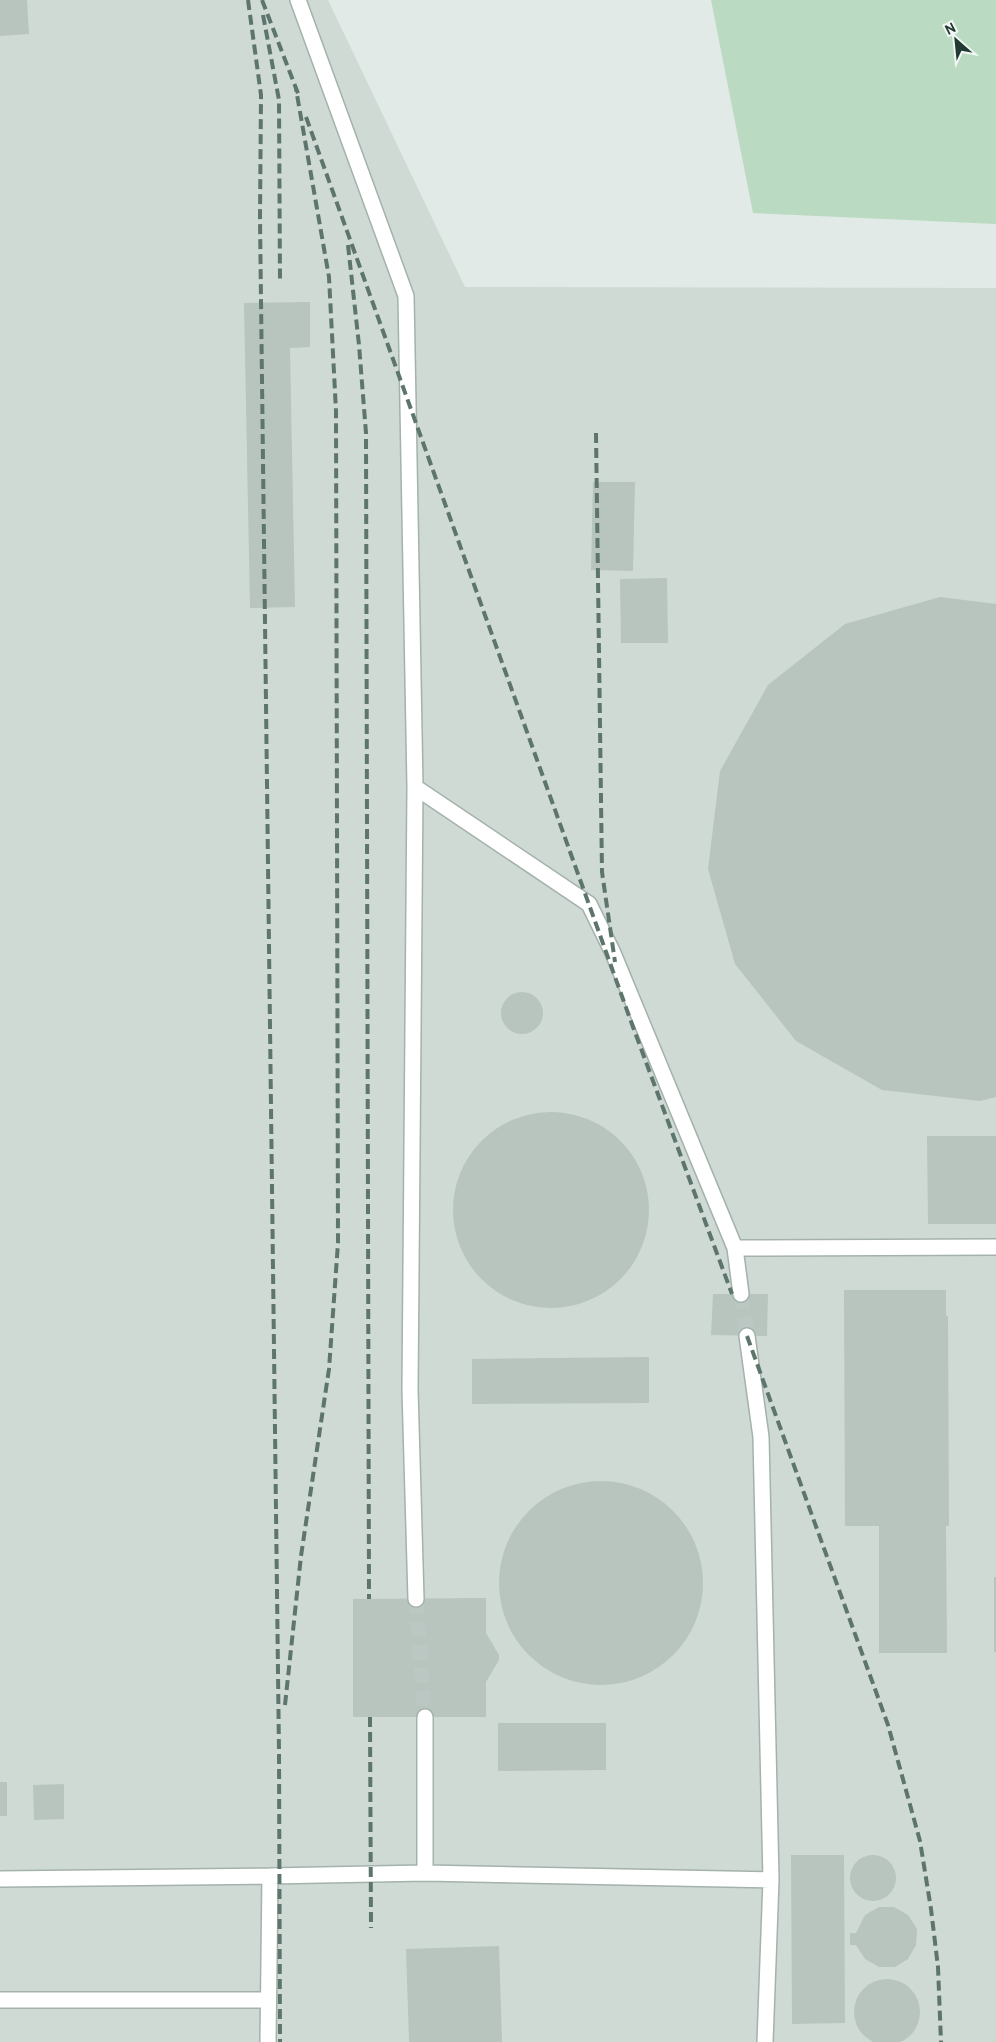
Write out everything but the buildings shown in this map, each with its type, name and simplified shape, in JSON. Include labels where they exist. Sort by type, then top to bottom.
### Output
[{"type":"lane","points":[[298,0],[406,296],[415,787],[410,1390],[416,1599]]},
{"type":"lane","points":[[415,787],[588,904],[613,953],[735,1248],[741,1294]]},
{"type":"lane","points":[[735,1248],[996,1247]]},
{"type":"lane","points":[[747,1336],[761,1437],[771,1880],[765,2042]]},
{"type":"lane","points":[[425,1717],[425,1873]]},
{"type":"lane","points":[[0,1879],[425,1873],[771,1880]]},
{"type":"lane","points":[[268,2042],[270,1876]]},
{"type":"lane","points":[[0,2000],[268,2000]]},
{"type":"shaded area","points":[[0,0],[328,0],[465,287],[996,288],[996,2042],[0,2042]]},
{"type":"green space","points":[[711,0],[996,0],[996,224],[753,213]]},
{"type":"tunnel","points":[[741,1294],[747,1336]]},
{"type":"tunnel","points":[[416,1599],[425,1717]]},
{"type":"railway","points":[[248,0],[261,95],[260,219],[279,1753],[280,2042]]},
{"type":"railway","points":[[262,0],[299,96]]},
{"type":"railway","points":[[263,15],[279,100],[280,283]]},
{"type":"railway","points":[[285,1705],[301,1556],[329,1369],[338,1243],[336,411],[329,277],[296,89]]},
{"type":"railway","points":[[306,117],[633,1027],[732,1294]]},
{"type":"railway","points":[[348,245],[366,433],[369,1599]]},
{"type":"railway","points":[[596,433],[602,872],[615,962]]},
{"type":"railway","points":[[747,1336],[888,1725],[920,1841],[938,1967],[941,2042]]},
{"type":"railway","points":[[370,1717],[371,1928]]}]
